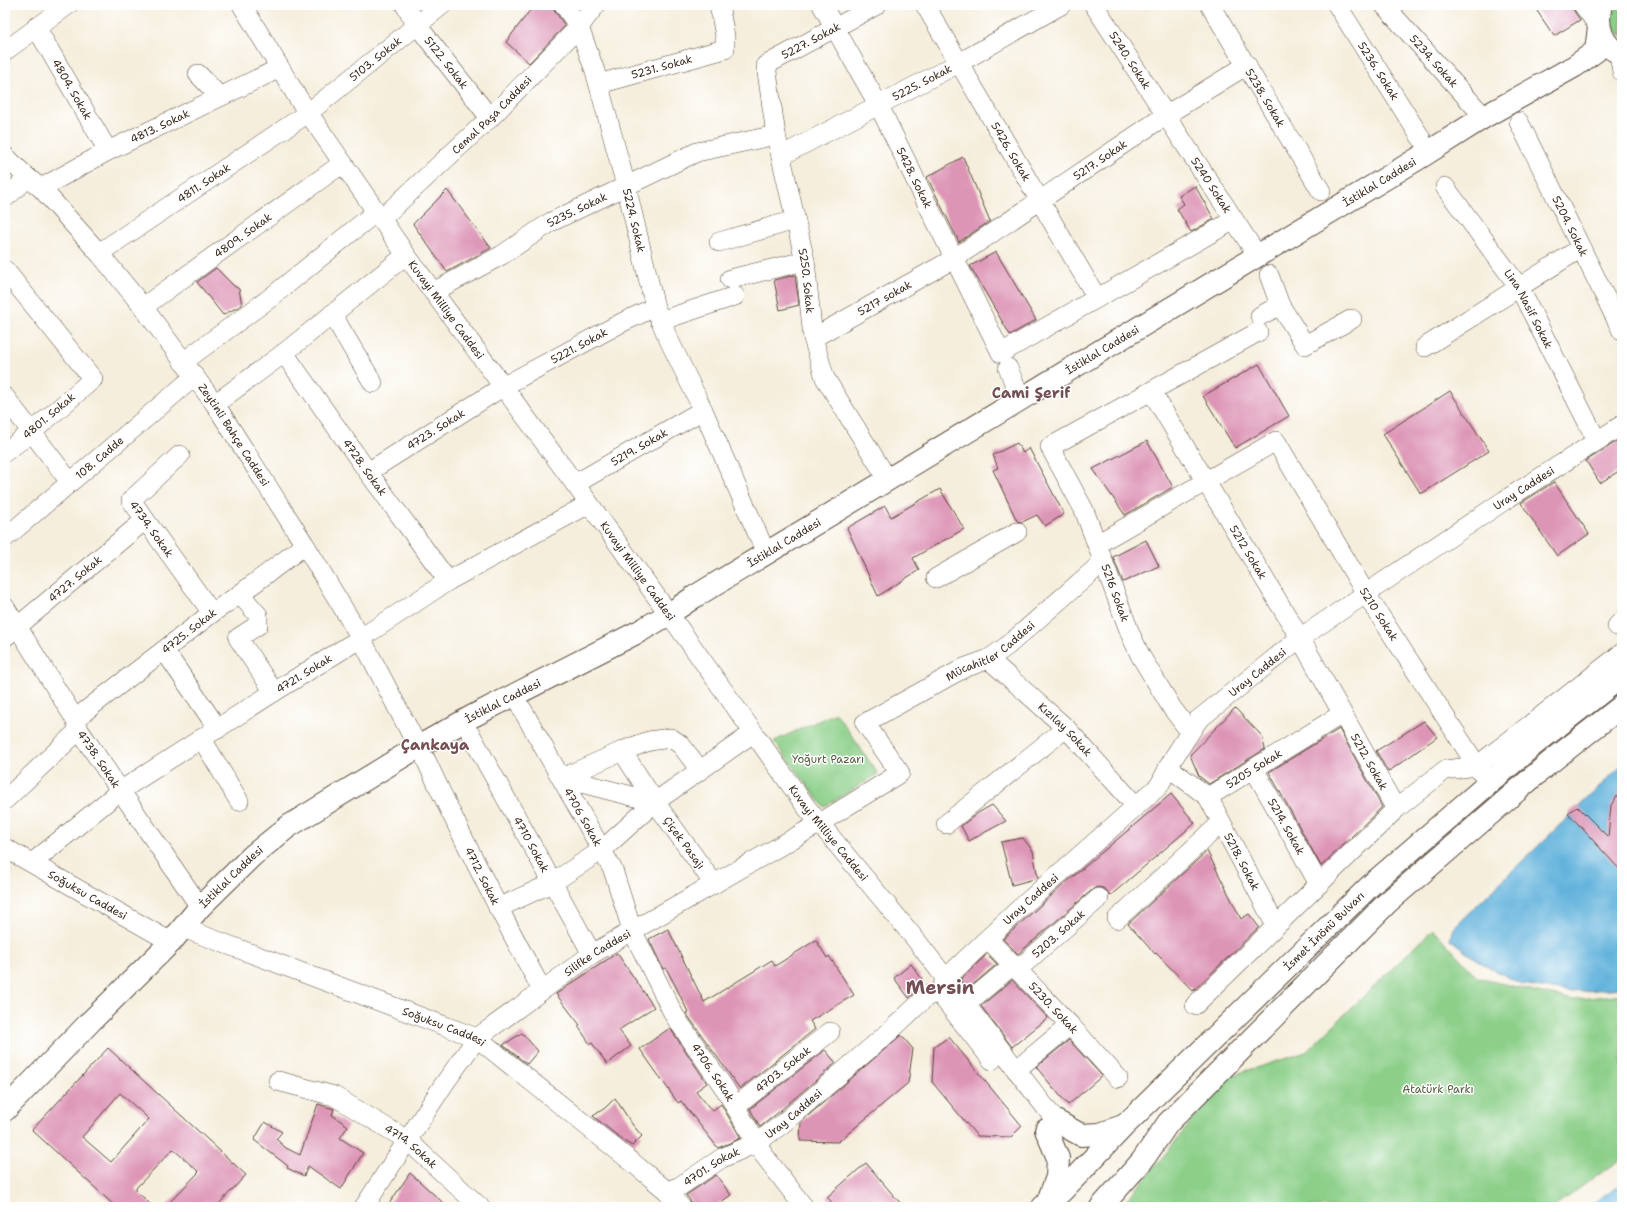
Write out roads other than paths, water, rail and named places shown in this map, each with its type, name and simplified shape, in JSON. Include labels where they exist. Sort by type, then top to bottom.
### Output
[{"type":"main road","points":[[1601,5],[1599,27],[1603,37],[1621,60]]},
{"type":"main road","name":"İstiklal Caddesi","points":[[5,1110],[177,935],[200,907],[252,856],[289,826],[422,754],[471,717],[517,695],[640,631],[669,614],[766,553],[1424,155],[1484,117],[1575,66],[1596,51],[1599,27]]},
{"type":"main road","name":"İsmet İnönü Bulvarı","points":[[1046,1205],[1063,1190],[1124,1126],[1483,775],[1532,746],[1622,676]]},
{"type":"main road","points":[[1101,1207],[1142,1161],[1168,1123],[1387,903],[1548,764],[1622,706]]},
{"type":"main road","points":[[1046,1205],[1057,1177],[1058,1158],[1051,1126],[1081,1135],[1100,1134],[1124,1126]]},
{"type":"street","points":[[5,51],[68,5]]},
{"type":"street","name":"Kuvayi Milliye Caddesi","points":[[242,5],[308,113],[406,255],[504,386],[807,808],[916,940],[942,987],[1051,1126]]},
{"type":"street","name":"5122. Sokak","points":[[405,5],[417,25],[490,118]]},
{"type":"street","name":"5103. Sokak","points":[[308,113],[442,5]]},
{"type":"street","name":"5224. Sokak","points":[[564,5],[579,27],[599,84],[658,314],[703,410],[766,553]]},
{"type":"street","name":"Cemal Paşa Caddesi","points":[[188,370],[270,298],[379,216],[490,118],[579,27],[596,5]]},
{"type":"street","name":"5231. Sokak","points":[[599,84],[725,49],[725,36],[719,5]]},
{"type":"street","name":"5428. Sokak","points":[[822,5],[879,106],[955,258],[1021,399]]},
{"type":"street","name":"5227. Sokak","points":[[766,65],[877,5]]},
{"type":"street","name":"5426. Sokak","points":[[925,5],[1098,298]]},
{"type":"street","name":"5225. Sokak","points":[[781,156],[959,63],[1061,5]]},
{"type":"street","name":"5240. Sokak","points":[[1094,5],[1166,115]]},
{"type":"street","name":"5238. Sokak","points":[[1210,5],[1321,191]]},
{"type":"street","name":"5236. Sokak","points":[[1337,5],[1421,138]]},
{"type":"street","name":"5234. Sokak","points":[[1384,5],[1484,117]]},
{"type":"street","points":[[1583,5],[1599,27]]},
{"type":"street","name":"4804. Sokak","points":[[36,27],[108,151]]},
{"type":"street","name":"5250. Sokak","points":[[766,65],[776,135],[804,261],[813,338],[826,378],[888,480]]},
{"type":"street","name":"5217. Sokak","points":[[955,258],[1041,202],[1166,115],[1247,65]]},
{"type":"street","name":"4813. Sokak","points":[[5,198],[34,183],[108,151],[280,68]]},
{"type":"street","points":[[198,74],[220,97]]},
{"type":"street","name":"4811. Sokak","points":[[99,253],[308,113]]},
{"type":"street","name":"5240 Sokak","points":[[1166,115],[1257,255]]},
{"type":"street","name":"5204. Sokak","points":[[1519,122],[1622,331]]},
{"type":"street","name":"5235. Sokak","points":[[433,292],[502,255],[551,222],[697,152],[776,135]]},
{"type":"street","name":"Zeytinli Bahçe Caddesi","points":[[5,156],[34,183],[99,253],[143,307],[188,370],[215,404],[305,545],[361,638],[422,754]]},
{"type":"street","name":"4809. Sokak","points":[[143,307],[343,163]]},
{"type":"street","name":"Lina Nasif Sokak","points":[[1445,187],[1519,287],[1597,441]]},
{"type":"street","points":[[719,242],[795,220]]},
{"type":"street","points":[[1004,360],[1098,298],[1234,220]]},
{"type":"street","points":[[1425,347],[1581,248]]},
{"type":"street","points":[[215,404],[284,353],[406,255]]},
{"type":"street","name":"5217 sokak","points":[[813,338],[955,258]]},
{"type":"street","name":"5221. Sokak","points":[[504,386],[621,323],[658,314],[804,261]]},
{"type":"street","name":"4801. Sokak","points":[[5,270],[93,378],[32,432],[5,452]]},
{"type":"street","points":[[1269,275],[1280,305],[1305,345],[1352,319]]},
{"type":"street","points":[[1152,392],[1259,324],[1280,305]]},
{"type":"street","points":[[332,314],[373,383]]},
{"type":"street","name":"4728. Sokak","points":[[284,353],[368,472],[448,581]]},
{"type":"street","name":"108. Cadde","points":[[5,538],[70,482],[188,370]]},
{"type":"street","name":"4723. Sokak","points":[[368,472],[504,386]]},
{"type":"street","name":"5216 Sokak","points":[[1152,392],[1050,447],[1084,510],[1130,633],[1140,655],[1172,708],[1190,732]]},
{"type":"street","name":"5212 Sokak","points":[[1152,392],[1300,638],[1342,714]]},
{"type":"street","points":[[5,397],[70,482]]},
{"type":"street","name":"5219. Sokak","points":[[575,484],[703,410]]},
{"type":"street","name":"Uray Caddesi","points":[[756,1143],[780,1125],[889,1032],[922,1000],[942,987],[1018,909],[1159,786],[1168,767],[1198,720],[1300,638],[1505,500],[1622,425]]},
{"type":"street","name":"5210 Sokak","points":[[1206,482],[1276,441],[1366,594],[1483,775]]},
{"type":"street","name":"4734. Sokak","points":[[180,455],[131,500],[212,613]]},
{"type":"street","points":[[1097,544],[1206,482]]},
{"type":"street","name":"4721. Sokak","points":[[32,863],[120,791],[448,581],[589,504]]},
{"type":"street","name":"4727. Sokak","points":[[11,633],[146,520]]},
{"type":"street","points":[[936,578],[1017,532]]},
{"type":"street","name":"4725. Sokak","points":[[5,800],[77,725],[164,650],[305,545]]},
{"type":"street","name":"Mücahitler Caddesi","points":[[900,773],[865,723],[964,668],[990,658],[1007,646],[1104,562]]},
{"type":"street","points":[[240,594],[258,615],[258,625],[238,638],[274,692]]},
{"type":"street","name":"4738. Sokak","points":[[5,607],[11,633],[77,725],[120,791],[200,907]]},
{"type":"street","points":[[1622,621],[1617,626],[1622,627]]},
{"type":"street","points":[[164,650],[218,729]]},
{"type":"street","points":[[1195,1005],[1396,809],[1445,770],[1483,775],[1622,653]]},
{"type":"street","name":"Kızılay Sokak","points":[[990,658],[1066,728],[1136,806]]},
{"type":"street","name":"4706 Sokak","points":[[522,709],[613,870],[632,930]]},
{"type":"street","name":"5205 Sokak","points":[[1208,798],[1342,714]]},
{"type":"street","name":"5212. Sokak","points":[[1342,714],[1396,809]]},
{"type":"street","points":[[946,824],[1066,728]]},
{"type":"street","points":[[498,908],[552,883],[602,850],[655,802],[753,732]]},
{"type":"street","name":"4710 Sokak","points":[[471,735],[592,954]]},
{"type":"street","points":[[562,778],[622,751],[649,741],[671,738],[681,745],[700,770]]},
{"type":"street","points":[[202,739],[239,801]]},
{"type":"street","name":"Çiçek Pasajı","points":[[622,751],[655,802],[714,884]]},
{"type":"street","name":"4712. Sokak","points":[[422,754],[498,908],[542,990]]},
{"type":"street","points":[[1168,767],[1208,798]]},
{"type":"street","name":"5214. Sokak","points":[[1254,769],[1319,884]]},
{"type":"street","name":"Silifke Caddesi","points":[[364,1207],[406,1140],[477,1038],[592,954],[820,823],[900,773]]},
{"type":"street","points":[[562,778],[655,802]]},
{"type":"street","name":"5218. Sokak","points":[[1208,798],[1276,926]]},
{"type":"street","points":[[1117,919],[1221,823]]},
{"type":"street","name":"Soğuksu Caddesi","points":[[5,848],[177,935],[477,1038],[667,1191],[681,1207]]},
{"type":"street","name":"5203. Sokak","points":[[965,1005],[1015,967],[1099,898]]},
{"type":"street","name":"4706. Sokak","points":[[632,930],[674,1015],[725,1089],[756,1143],[804,1207]]},
{"type":"street","name":"5230. Sokak","points":[[988,939],[1118,1078]]},
{"type":"street","name":"Kuvayi Milliye Caddesi","points":[[942,987],[965,1005],[1016,1070],[1051,1126]]},
{"type":"street","points":[[1016,1070],[1070,1025]]},
{"type":"street","name":"4703. Sokak","points":[[735,1107],[830,1032]]},
{"type":"street","name":"4714. Sokak","points":[[278,1081],[334,1096],[406,1140],[480,1207]]},
{"type":"street","name":"4701. Sokak","points":[[667,1191],[680,1186],[722,1158],[756,1143]]},
{"type":"water","points":[[1622,765],[1622,988],[1572,992],[1521,984],[1480,962],[1450,939],[1453,928]]},
{"type":"water","points":[[1622,1184],[1622,1207],[1588,1207]]},
{"type":"district","name":"Cami Şerif","points":[[1031,393]]},
{"type":"district","name":"Çankaya","points":[[435,745]]},
{"type":"district","name":"Mersin","points":[[940,987]]},
{"type":"park label","name":"Yoğurt Pazarı","points":[[828,759]]},
{"type":"park label","name":"Atatürk Parkı","points":[[1438,1089]]}]
